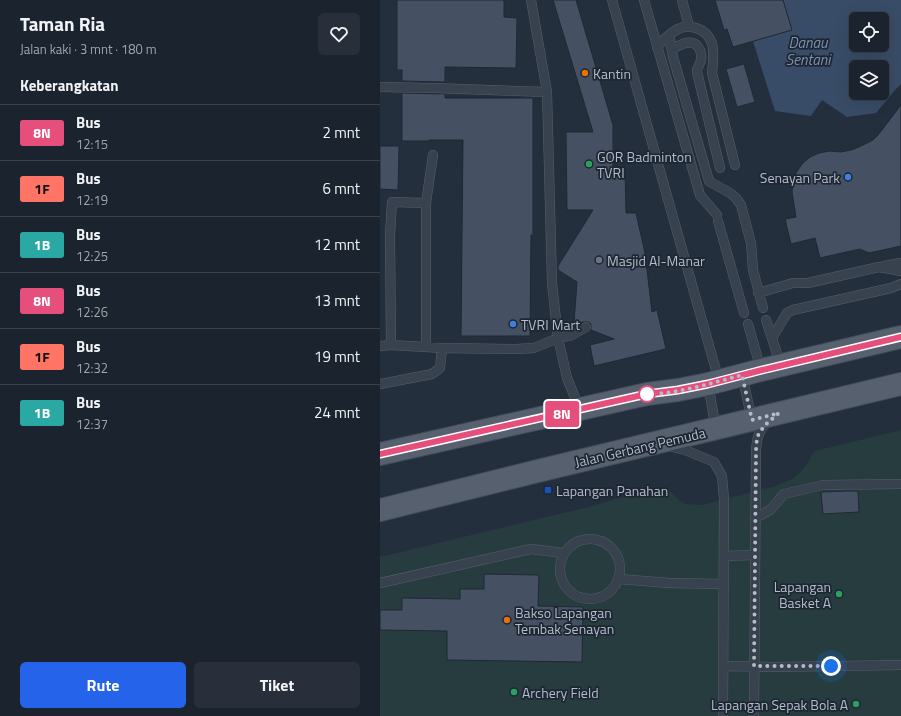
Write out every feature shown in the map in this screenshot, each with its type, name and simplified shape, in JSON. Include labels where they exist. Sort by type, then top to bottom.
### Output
[{"type":"main road","points":[[380,454],[647,394],[678,390],[901,337]]},
{"type":"main road","name":"Jalan Gerbang Pemuda","points":[[380,510],[901,384]]},
{"type":"lane","points":[[530,0],[547,92],[552,283],[558,338],[567,378],[580,410]]},
{"type":"lane","points":[[612,0],[713,382],[716,429]]},
{"type":"lane","points":[[644,0],[700,195],[718,218],[744,312]]},
{"type":"lane","points":[[682,0],[689,26]]},
{"type":"lane","points":[[657,47],[669,35],[679,28],[689,26],[700,30],[708,36],[714,47],[712,73],[735,165]]},
{"type":"lane","points":[[669,35],[673,57],[709,181],[730,193],[741,205],[751,243],[753,270],[763,307]]},
{"type":"lane","points":[[672,49],[682,43],[695,43],[699,47],[702,54],[697,72],[720,168]]},
{"type":"lane","points":[[380,87],[547,92]]},
{"type":"lane","points":[[426,347],[426,203],[433,155]]},
{"type":"lane","points":[[390,345],[390,236],[392,202],[426,203]]},
{"type":"lane","points":[[758,293],[793,283],[808,283],[901,263]]},
{"type":"lane","points":[[879,267],[901,271]]},
{"type":"lane","points":[[752,420],[761,370],[772,338],[787,313],[793,310],[891,288],[901,284]]},
{"type":"lane","points":[[766,320],[772,338]]},
{"type":"lane","points":[[748,324],[761,370]]},
{"type":"lane","points":[[380,346],[390,345],[516,350],[534,348],[558,338],[572,335],[586,327]]},
{"type":"lane","points":[[380,384],[432,374],[440,368],[442,348]]},
{"type":"lane","points":[[754,716],[757,437],[764,426],[779,413]]},
{"type":"lane","points":[[657,443],[685,450],[714,462],[722,476],[724,499],[723,716]]},
{"type":"lane","points":[[755,518],[770,510],[784,494],[823,485],[901,484]]},
{"type":"lane","points":[[588,538],[603,541],[615,550],[621,564],[619,579],[612,591],[599,599],[584,599],[571,593],[561,582],[559,567],[563,553],[574,543],[588,538]]},
{"type":"lane","points":[[380,583],[531,549],[563,553]]},
{"type":"lane","points":[[724,556],[755,555]]},
{"type":"lane","points":[[619,579],[669,583],[724,584]]},
{"type":"lane","points":[[723,666],[901,665]]},
{"type":"green space","points":[[901,430],[901,716],[380,716],[380,557],[593,506],[651,488],[665,488],[686,504],[702,505],[776,486],[794,478],[804,468],[815,451]]},
{"type":"water","name":"Danau Sentani","points":[[740,0],[901,0],[901,84],[889,97],[889,60],[849,60],[849,100],[887,100],[876,113],[847,117],[822,100],[811,116],[775,111]]},
{"type":"building","points":[[397,0],[504,0],[504,17],[517,18],[516,68],[445,67],[445,82],[402,81],[402,70],[397,70]]},
{"type":"building","points":[[553,0],[576,0],[613,125],[613,169],[625,169],[626,213],[636,213],[645,253],[652,312],[657,310],[666,349],[594,366],[590,345],[614,339],[591,330],[591,324],[589,322],[579,324],[574,323],[577,282],[558,270],[558,266],[593,210],[567,210],[566,132],[593,132]]},
{"type":"building","points":[[715,0],[783,0],[792,30],[733,47],[727,29],[724,30]]},
{"type":"building","points":[[744,64],[755,102],[737,107],[726,69]]},
{"type":"building","points":[[402,93],[445,94],[445,98],[533,98],[533,235],[531,235],[530,336],[461,336],[463,140],[402,141]]},
{"type":"building","name":"Senayan Park","points":[[901,105],[901,246],[869,253],[860,249],[820,258],[815,238],[791,244],[785,219],[796,217],[792,192],[793,182],[796,173],[802,164],[810,157],[819,153],[851,150],[873,140]]},
{"type":"building","points":[[380,146],[399,146],[398,190],[380,189]]},
{"type":"building","points":[[858,491],[859,512],[823,514],[821,492]]},
{"type":"building","points":[[484,574],[539,575],[538,606],[583,607],[582,662],[447,660],[447,631],[380,630],[380,610],[402,610],[402,598],[460,599],[460,589],[484,589]]},
{"type":"bus line","name":"8N","points":[[380,454],[647,394],[708,384],[901,337]]},
{"type":"place","name":"Kantin","points":[[585,73]]},
{"type":"place","name":"GOR Badminton TVRI","points":[[589,164]]},
{"type":"place","name":"Senayan Park","points":[[848,177]]},
{"type":"place","name":"Masjid Al-Manar","points":[[599,260]]},
{"type":"place","name":"TVRI Mart","points":[[513,324]]},
{"type":"place","name":"Lapangan Panahan","points":[[548,490]]},
{"type":"place","name":"Lapangan Basket A","points":[[839,594]]},
{"type":"place","name":"Bakso Lapangan Tembak Senayan","points":[[507,620]]},
{"type":"place","name":"Archery Field","points":[[514,692]]},
{"type":"place","name":"Lapangan Sepak Bola A","points":[[856,704]]},
{"type":"route","points":[[647,394],[708,384],[742,375],[752,420],[779,413],[764,426],[757,437],[754,666],[831,666]]}]
